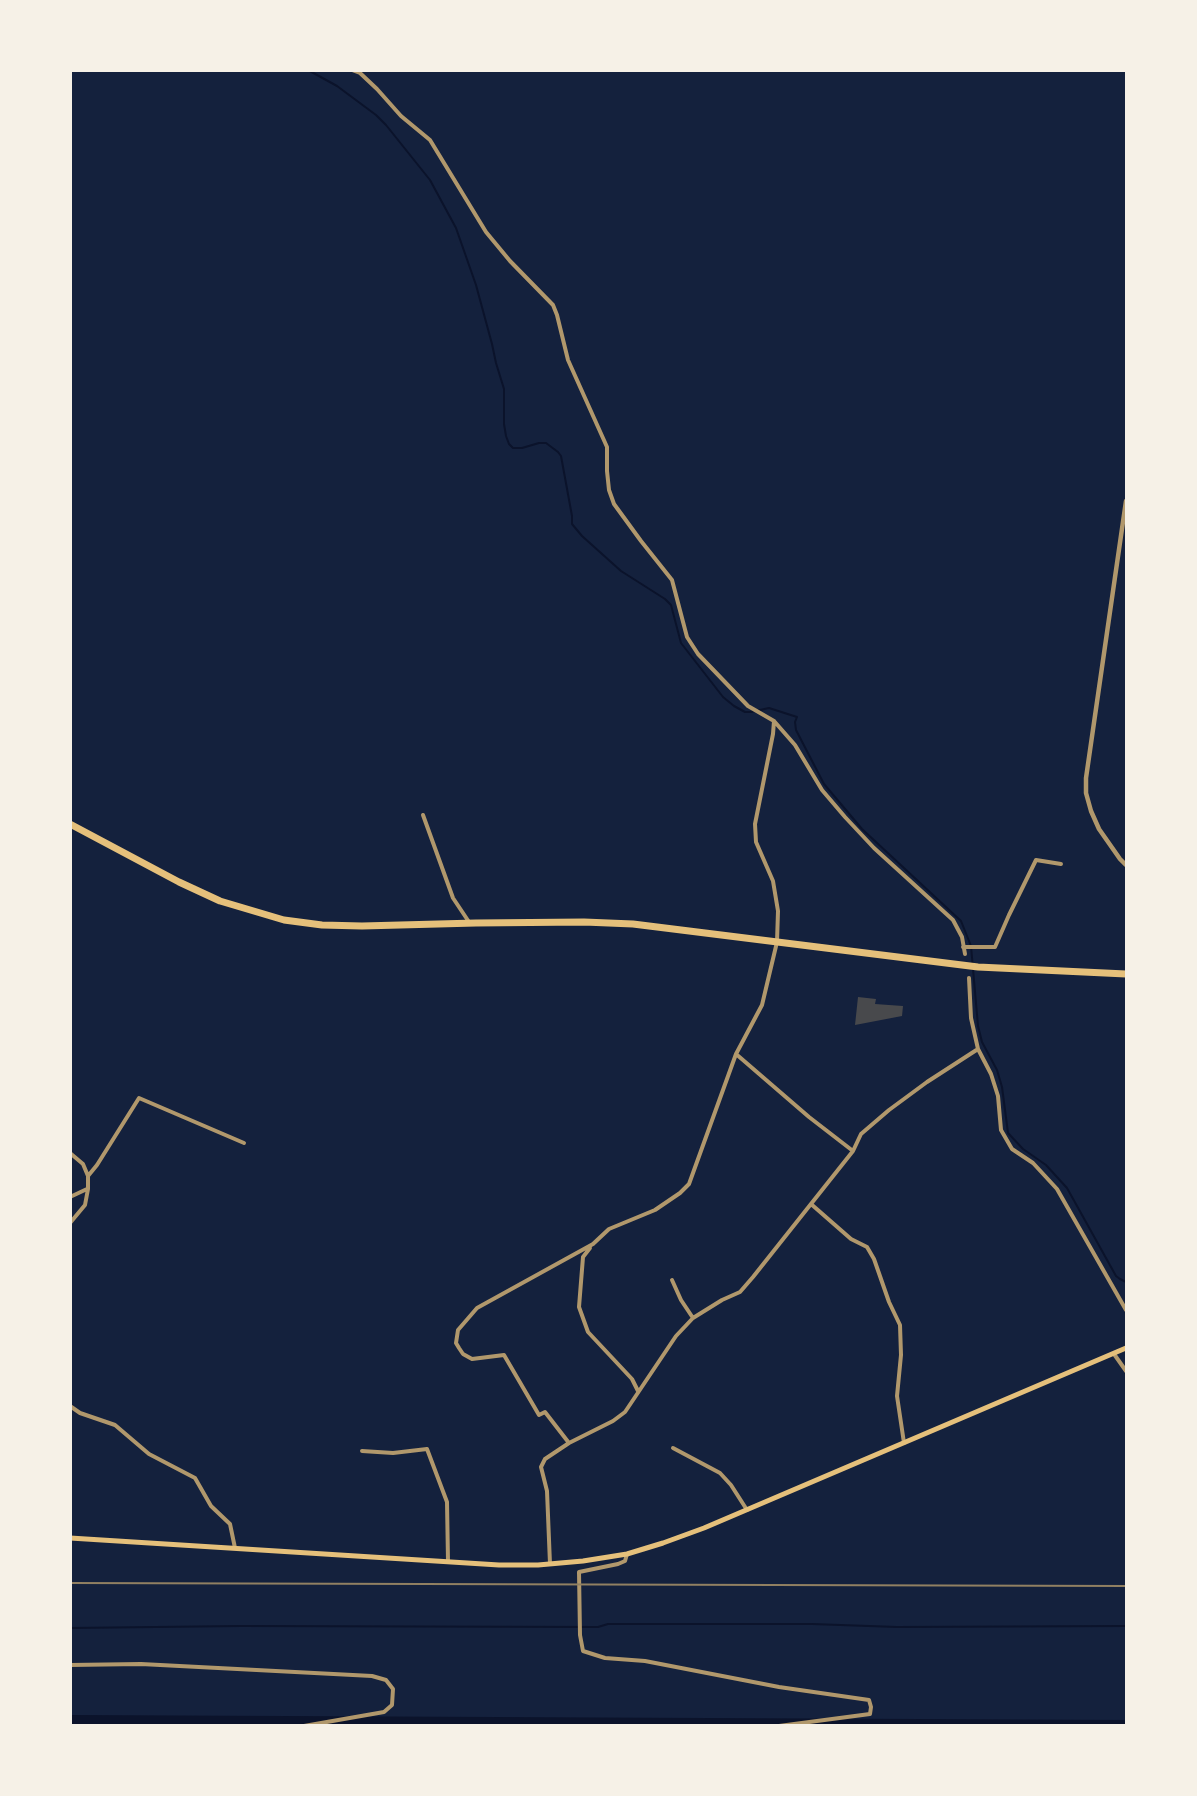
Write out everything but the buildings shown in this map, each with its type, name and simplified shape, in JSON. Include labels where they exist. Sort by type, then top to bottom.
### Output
[{"type":"highway","points":[[70,824],[179,882],[220,901],[284,920],[322,925],[362,926],[584,922],[633,924],[978,967],[1126,975]]},
{"type":"main road","points":[[70,1538],[499,1565],[550,1564],[627,1554],[663,1543],[747,1509],[1126,1348]]},
{"type":"street","points":[[352,70],[360,73],[401,116],[430,140],[486,232],[510,261],[553,305],[567,360],[607,447],[609,490],[614,504],[640,541],[672,579],[687,637],[698,654],[751,707],[774,721],[795,745],[822,790],[845,817],[900,872],[953,920],[962,937],[964,954]]},
{"type":"street","points":[[1126,501],[1086,778],[1086,793],[1099,829],[1126,866]]},
{"type":"street","points":[[638,1392],[632,1379],[588,1332],[579,1307],[583,1257],[609,1229],[656,1210],[689,1184],[736,1054],[762,1005],[777,942],[778,911],[772,881],[756,842],[756,824],[774,721]]},
{"type":"street","points":[[423,816],[453,898],[469,923]]},
{"type":"street","points":[[963,947],[995,947],[1036,860],[1061,864]]},
{"type":"street","points":[[969,978],[970,1018],[978,1049],[991,1074],[998,1096],[1001,1130],[1012,1149],[1033,1163],[1058,1189],[1126,1310]]},
{"type":"street","points":[[550,1564],[547,1491],[541,1467],[545,1459],[625,1412],[676,1336],[693,1318],[740,1292],[853,1151],[861,1134],[927,1082],[978,1049]]},
{"type":"street","points":[[736,1054],[853,1151]]},
{"type":"street","points":[[88,1176],[139,1098],[244,1143]]},
{"type":"street","points":[[70,1153],[83,1164],[88,1176],[85,1205],[70,1223]]},
{"type":"street","points":[[70,1197],[88,1189]]},
{"type":"street","points":[[811,1203],[851,1239],[867,1247],[900,1325],[902,1355],[897,1396],[904,1443]]},
{"type":"street","points":[[569,1443],[545,1412],[539,1415],[504,1355],[472,1359],[463,1354],[456,1343],[458,1330],[477,1308],[593,1244]]},
{"type":"street","points":[[672,1280],[693,1318]]},
{"type":"street","points":[[1113,1354],[1126,1371]]},
{"type":"street","points":[[70,1406],[80,1413],[115,1425],[149,1454],[195,1478],[211,1506],[230,1524],[235,1548]]},
{"type":"street","points":[[673,1448],[720,1473],[747,1509]]},
{"type":"street","points":[[362,1451],[393,1454],[427,1449],[447,1502],[448,1561]]},
{"type":"street","points":[[627,1554],[625,1561],[618,1564],[579,1572],[580,1635],[583,1650],[605,1658],[645,1661],[779,1687],[869,1700],[871,1707],[870,1714],[779,1725]]},
{"type":"street","points":[[70,1665],[141,1664],[372,1676],[387,1680],[393,1689],[392,1705],[384,1712],[304,1725]]},
{"type":"water","points":[[71,1715],[1126,1720],[1126,1726],[71,1726]]},
{"type":"waterway","points":[[308,70],[337,86],[386,125],[430,180],[456,228],[476,285],[504,389],[504,424],[509,444],[513,448],[522,448],[546,443],[558,452],[561,456],[572,524],[582,536],[621,571],[671,605],[681,643],[723,697],[745,712],[769,708],[797,717],[796,730],[824,784],[862,829],[961,921],[971,946],[978,1026],[982,1042],[997,1070],[1002,1087],[1008,1133],[1023,1149],[1046,1165],[1067,1188],[1116,1276],[1126,1282]]},
{"type":"waterway","points":[[70,1628],[598,1627],[608,1624],[812,1624],[897,1627],[1126,1626]]},
{"type":"railway","points":[[70,1583],[1126,1586]]}]
